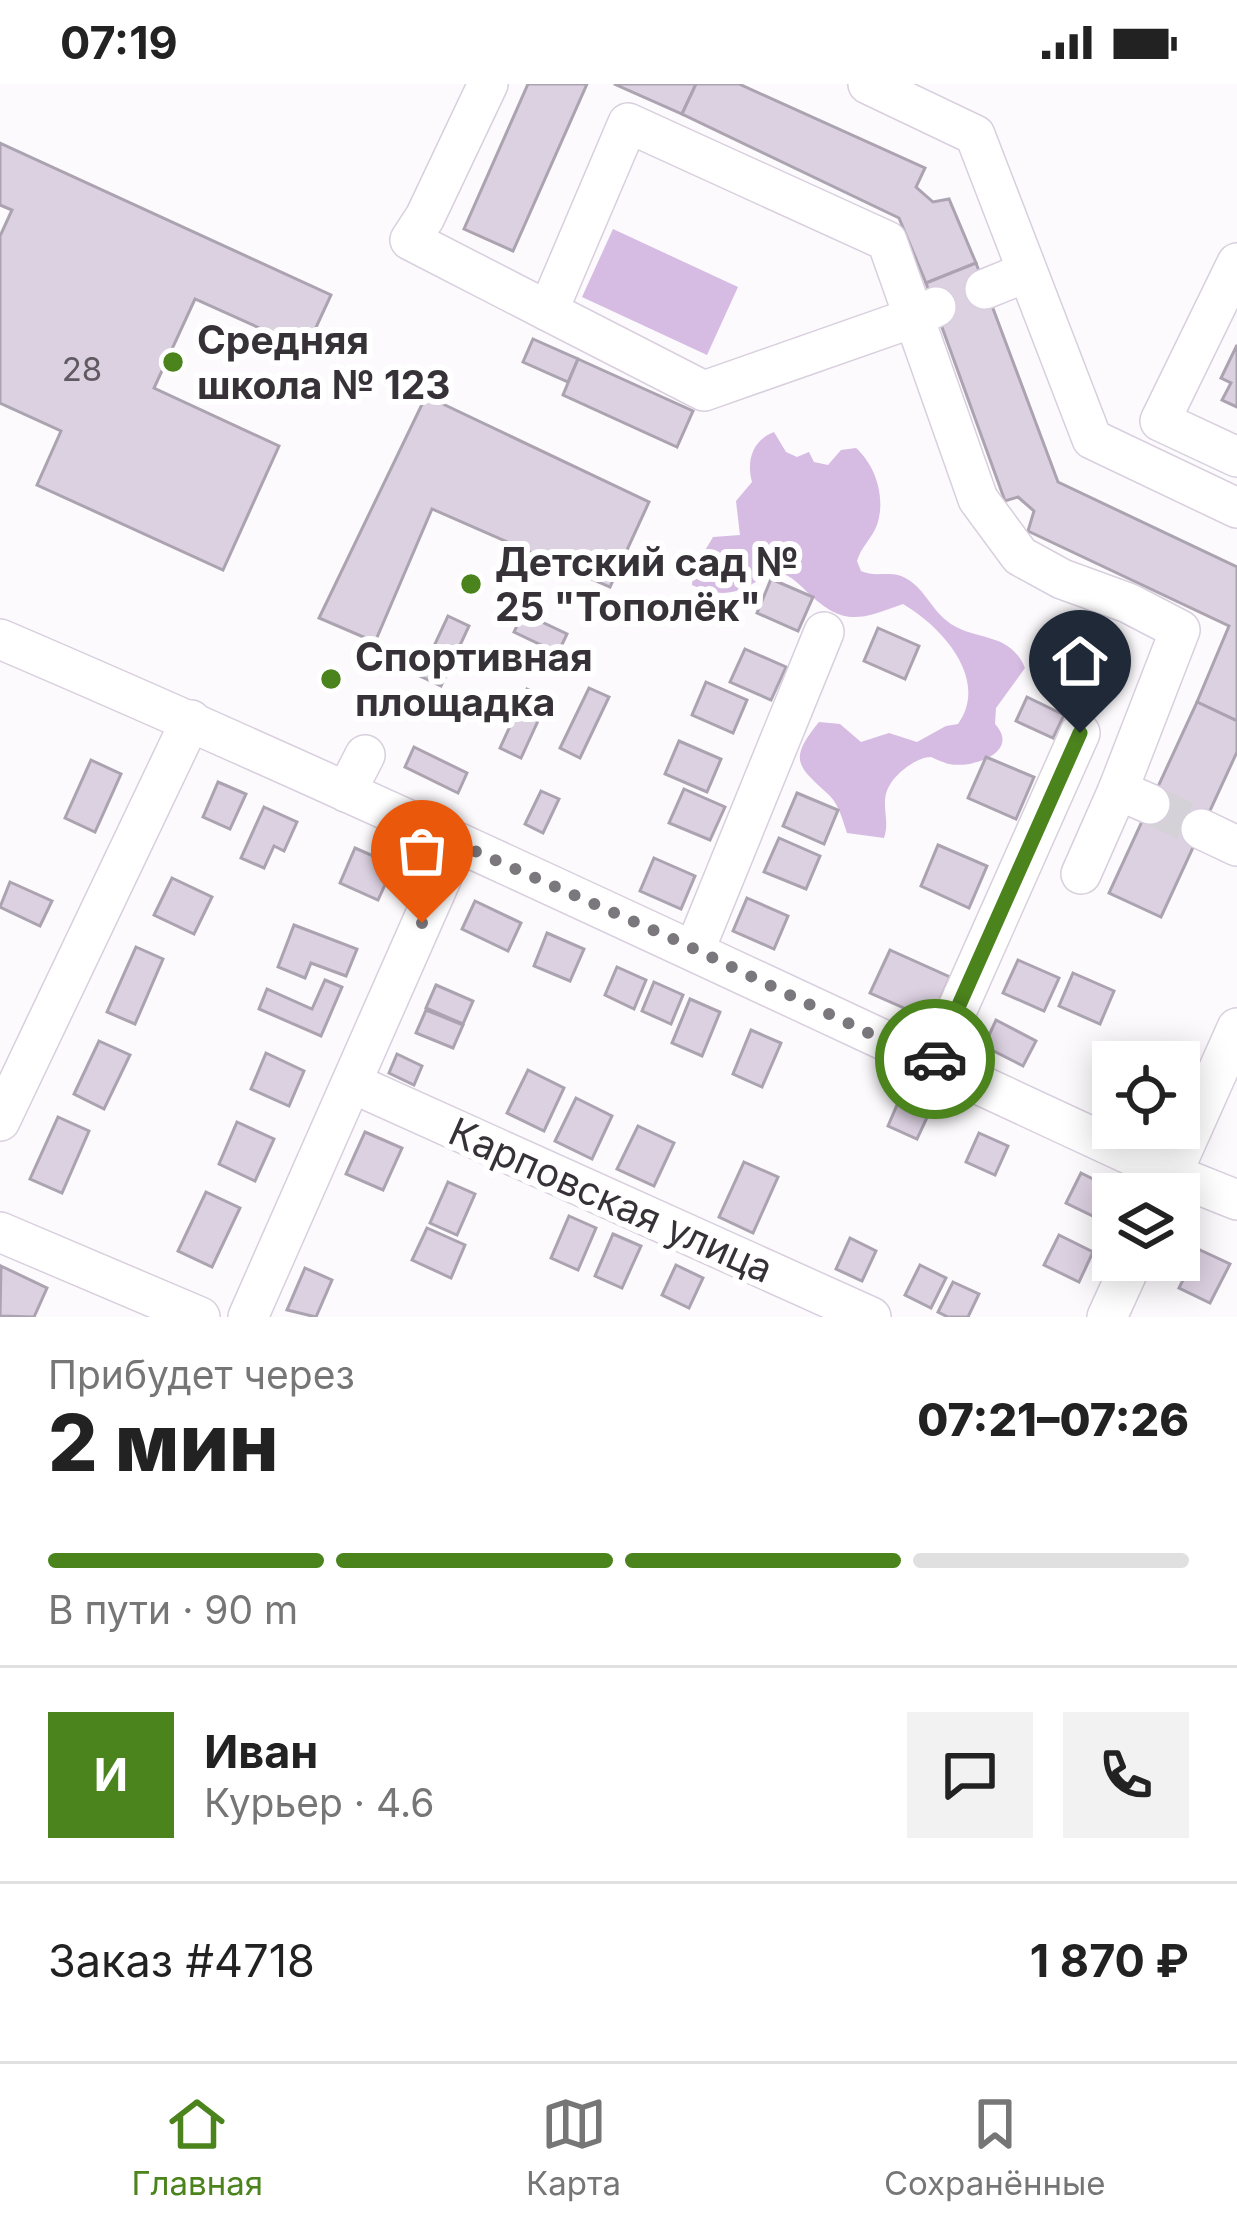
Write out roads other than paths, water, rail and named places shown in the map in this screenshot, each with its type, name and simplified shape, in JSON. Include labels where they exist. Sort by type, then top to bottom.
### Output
[{"type":"street","points":[[488,84],[410,240],[704,392],[925,312]]},
{"type":"street","points":[[868,84],[975,135],[1092,439],[1237,508]]},
{"type":"street","points":[[548,310],[628,123],[887,241],[925,312],[979,499],[1020,556],[1180,629],[1134,797],[1081,874]]},
{"type":"street","points":[[1237,263],[1160,421],[1237,457]]},
{"type":"street","points":[[985,289],[1027,272]]},
{"type":"street","points":[[694,950],[824,632]]},
{"type":"street","points":[[0,639],[191,720],[694,950],[1146,1173]]},
{"type":"street","points":[[0,1121],[191,720]]},
{"type":"street","points":[[933,1064],[1080,733]]},
{"type":"street","points":[[346,792],[365,755]]},
{"type":"street","points":[[248,1317],[457,843]]},
{"type":"street","points":[[1173,1173],[1237,1028]]},
{"type":"street","name":"Карповская улица","points":[[352,1083],[871,1317]]},
{"type":"street","points":[[1200,1191],[1237,1200]]},
{"type":"street","points":[[0,1232],[200,1317]]},
{"type":"street","points":[[1107,1317],[1123,1281]]},
{"type":"tunnel","points":[[1150,804],[1201,829]]},
{"type":"place","name":"Средняя школа № 123","points":[[173,362]]},
{"type":"place","name":"Детский сад № 25 \"Тополёк\"","points":[[471,584]]},
{"type":"place","name":"Спортивная площадка","points":[[331,679]]}]
